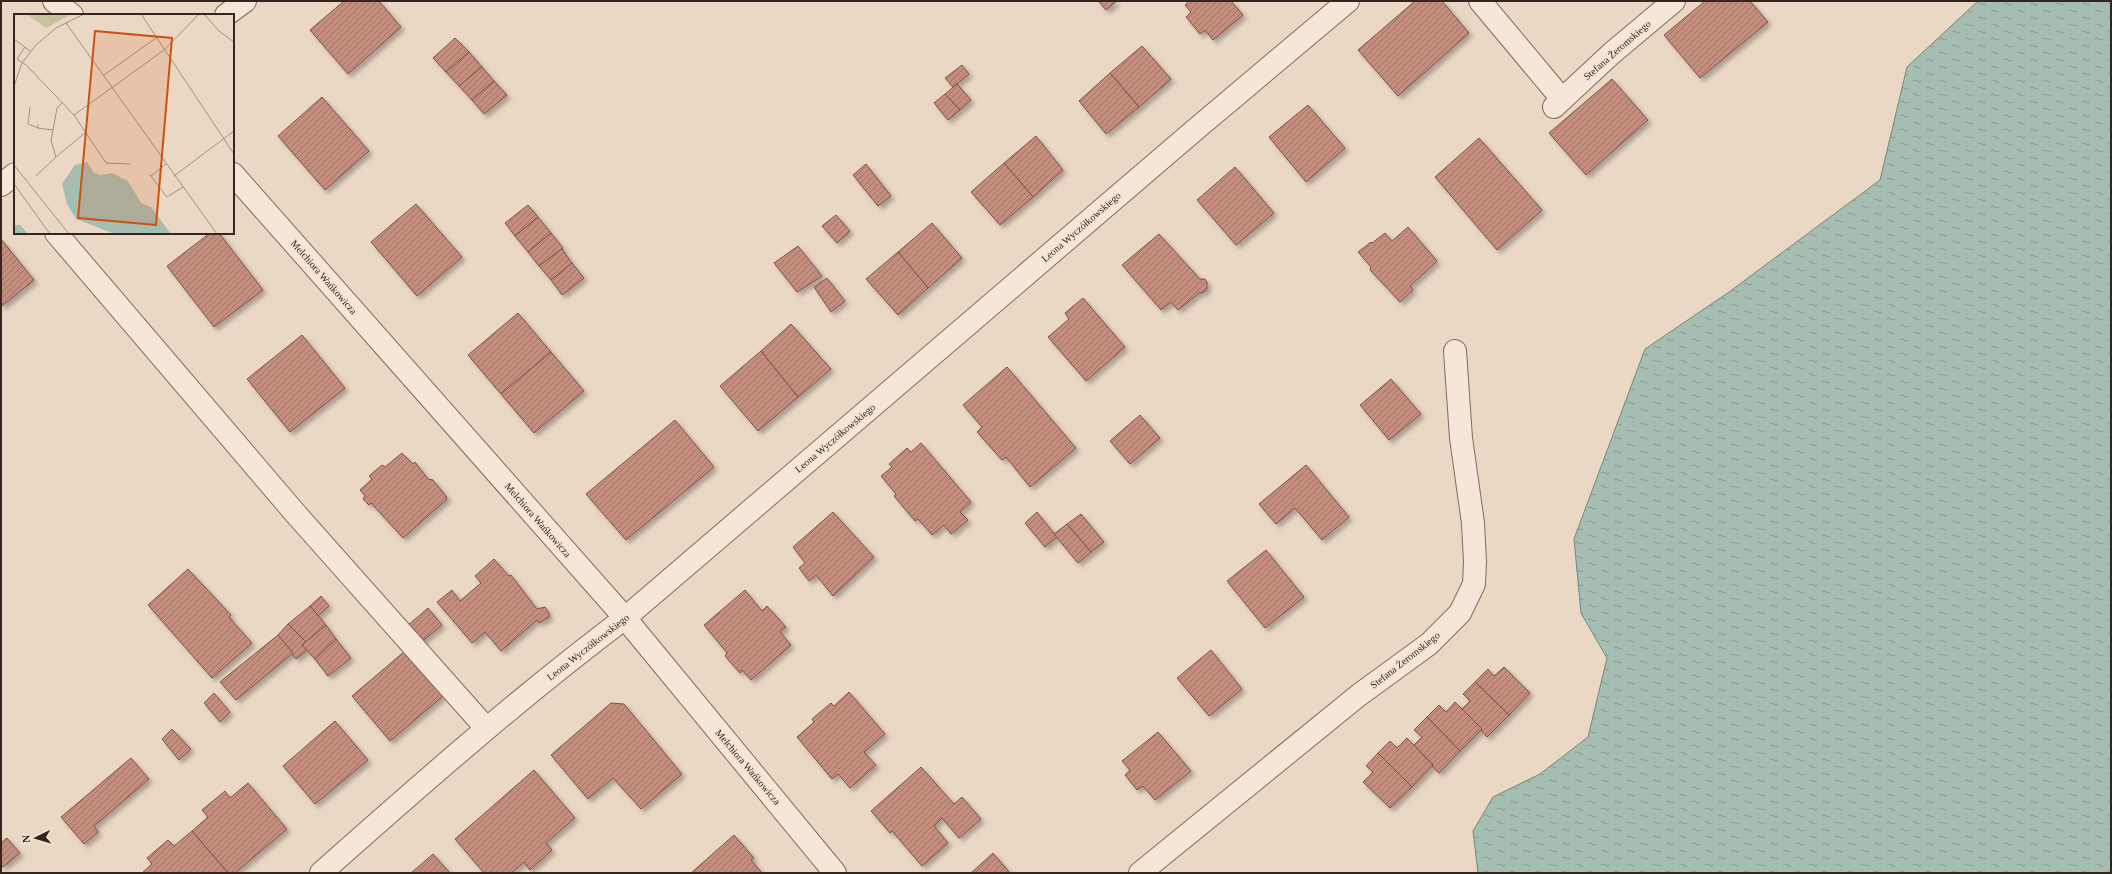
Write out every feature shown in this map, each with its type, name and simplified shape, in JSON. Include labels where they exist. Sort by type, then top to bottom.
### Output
[{"type":"street","points":[[54,1],[71,14]]},
{"type":"street","points":[[227,14],[245,1]]},
{"type":"street","name":"Leona Wyczółkowskiego","points":[[321,873],[486,728],[573,657],[625,618],[1190,134],[1348,1]]},
{"type":"street","name":"Stefana Żeromskiego","points":[[1480,1],[1558,103],[1674,1]]},
{"type":"street","name":"Melchiora Wańkowicza","points":[[234,175],[625,618],[835,873]]},
{"type":"street","points":[[57,234],[295,513],[486,728]]},
{"type":"street","name":"Stefana Żeromskiego","points":[[1141,873],[1360,695],[1429,644],[1460,613],[1474,584],[1476,562],[1473,523],[1461,438],[1455,351]]},
{"type":"water","points":[[1978,1],[2111,1],[2111,873],[1478,873],[1473,831],[1493,797],[1540,774],[1588,737],[1607,658],[1581,613],[1574,539],[1645,349],[1729,292],[1880,180],[1907,67]]},
{"type":"building","points":[[344,1],[379,1],[401,27],[348,74],[310,30]]},
{"type":"building","points":[[1098,1],[1117,1],[1106,10]]},
{"type":"building","points":[[1189,1],[1231,1],[1243,15],[1213,40],[1205,30],[1200,34],[1186,17],[1191,12],[1185,5]]},
{"type":"building","points":[[1415,1],[1442,1],[1469,33],[1398,96],[1358,50]]},
{"type":"building","points":[[1705,1],[1750,1],[1768,22],[1700,78],[1664,35]]},
{"type":"building","points":[[455,38],[469,52],[446,72],[433,58]]},
{"type":"building","points":[[1142,46],[1171,79],[1139,107],[1110,73]]},
{"type":"building","points":[[469,52],[482,67],[459,86],[446,72]]},
{"type":"building","points":[[962,65],[969,74],[953,87],[945,78]]},
{"type":"building","points":[[482,67],[494,81],[472,100],[459,86]]},
{"type":"building","points":[[1110,73],[1139,107],[1106,134],[1079,101]]},
{"type":"building","points":[[1612,79],[1648,120],[1586,175],[1549,133]]},
{"type":"building","points":[[494,81],[507,95],[484,114],[472,100]]},
{"type":"building","points":[[957,84],[971,100],[960,110],[945,94]]},
{"type":"building","points":[[945,94],[960,110],[948,120],[934,103]]},
{"type":"building","points":[[322,97],[369,151],[325,190],[278,136]]},
{"type":"building","points":[[1308,105],[1345,148],[1306,182],[1269,137]]},
{"type":"building","points":[[1036,136],[1063,170],[1033,197],[1004,163]]},
{"type":"building","points":[[1479,138],[1542,210],[1497,250],[1435,177]]},
{"type":"building","points":[[1004,163],[1033,197],[1000,225],[971,192]]},
{"type":"building","points":[[866,164],[891,196],[878,206],[853,175]]},
{"type":"building","points":[[1235,167],[1274,213],[1236,245],[1197,200]]},
{"type":"building","points":[[416,204],[462,257],[417,296],[371,242]]},
{"type":"building","points":[[528,205],[538,217],[515,236],[505,223]]},
{"type":"building","points":[[836,215],[850,231],[837,243],[822,226]]},
{"type":"building","points":[[538,217],[551,233],[528,252],[515,236]]},
{"type":"building","points":[[932,223],[962,258],[928,288],[898,252]]},
{"type":"building","points":[[1408,227],[1437,261],[1410,286],[1413,290],[1400,302],[1370,270],[1371,267],[1358,252],[1385,233],[1392,241]]},
{"type":"building","points":[[551,233],[563,248],[539,266],[528,252]]},
{"type":"building","points":[[209,234],[220,234],[263,290],[214,327],[167,266]]},
{"type":"building","points":[[1159,234],[1200,279],[1205,279],[1207,282],[1207,289],[1204,292],[1199,293],[1178,310],[1171,302],[1161,310],[1122,265]]},
{"type":"building","points":[[1,239],[34,280],[1,307]]},
{"type":"building","points":[[798,246],[822,276],[797,292],[774,263]]},
{"type":"building","points":[[562,249],[572,263],[551,280],[539,266]]},
{"type":"building","points":[[898,252],[928,288],[898,315],[866,279]]},
{"type":"building","points":[[572,263],[584,278],[562,295],[551,280]]},
{"type":"building","points":[[827,278],[845,301],[831,312],[814,287]]},
{"type":"building","points":[[1083,298],[1125,347],[1086,381],[1048,337],[1069,319],[1065,313]]},
{"type":"building","points":[[518,313],[551,352],[501,394],[468,355]]},
{"type":"building","points":[[791,324],[831,369],[798,397],[761,351]]},
{"type":"building","points":[[302,335],[345,388],[290,432],[247,379]]},
{"type":"building","points":[[761,351],[798,397],[758,431],[720,386]]},
{"type":"building","points":[[551,352],[584,391],[534,433],[501,394]]},
{"type":"building","points":[[1007,367],[1076,448],[1030,487],[1006,457],[1002,460],[977,432],[982,427],[963,405]]},
{"type":"building","points":[[1391,379],[1421,414],[1389,440],[1360,405]]},
{"type":"building","points":[[1140,415],[1160,438],[1130,464],[1110,441]]},
{"type":"building","points":[[675,420],[714,467],[626,540],[586,494]]},
{"type":"building","points":[[921,443],[971,502],[960,512],[968,520],[951,534],[944,525],[932,535],[918,519],[915,521],[894,496],[896,494],[881,476],[892,467],[889,464],[907,448],[911,452]]},
{"type":"building","points":[[402,453],[413,464],[415,462],[428,479],[433,480],[447,499],[403,538],[371,503],[369,505],[363,499],[365,496],[360,490],[372,479],[369,476],[382,465],[385,467]]},
{"type":"building","points":[[1306,465],[1349,517],[1322,540],[1295,508],[1276,524],[1259,504]]},
{"type":"building","points":[[833,512],[874,557],[833,596],[816,575],[809,581],[799,568],[805,563],[793,547]]},
{"type":"building","points":[[1037,512],[1057,537],[1045,547],[1025,523]]},
{"type":"building","points":[[1081,514],[1104,542],[1091,552],[1067,524]]},
{"type":"building","points":[[1067,524],[1091,552],[1078,563],[1054,534]]},
{"type":"building","points":[[1266,550],[1304,597],[1265,628],[1227,581]]},
{"type":"building","points":[[494,559],[509,576],[511,575],[537,609],[545,607],[549,613],[549,617],[539,623],[537,620],[501,651],[485,632],[472,643],[437,602],[452,590],[460,601],[481,583],[475,576]]},
{"type":"building","points":[[188,569],[231,615],[229,617],[252,643],[212,678],[148,605]]},
{"type":"building","points":[[745,590],[762,611],[767,606],[786,627],[780,632],[791,645],[751,680],[742,670],[740,673],[725,656],[727,653],[704,625]]},
{"type":"building","points":[[321,596],[329,606],[318,616],[310,606]]},
{"type":"building","points":[[310,606],[326,625],[306,642],[288,624]]},
{"type":"building","points":[[428,608],[442,625],[420,643],[407,626]]},
{"type":"building","points":[[288,624],[306,642],[302,645],[307,650],[296,659],[278,635]]},
{"type":"building","points":[[326,625],[336,639],[315,659],[302,645]]},
{"type":"building","points":[[278,635],[293,653],[236,700],[220,682]]},
{"type":"building","points":[[336,639],[351,658],[328,676],[315,659]]},
{"type":"building","points":[[1211,650],[1242,689],[1209,716],[1177,678]]},
{"type":"building","points":[[405,651],[443,696],[390,741],[352,696]]},
{"type":"building","points":[[1504,667],[1530,693],[1509,715],[1475,682],[1488,669],[1494,676]]},
{"type":"building","points":[[1475,682],[1509,715],[1487,737],[1481,730],[1482,729],[1462,709],[1470,701],[1463,694]]},
{"type":"building","points":[[849,692],[885,734],[864,752],[876,765],[850,788],[838,774],[832,779],[797,737],[814,722],[812,719],[831,703],[834,706]]},
{"type":"building","points":[[214,693],[230,712],[220,722],[204,703]]},
{"type":"building","points":[[1455,702],[1482,729],[1460,751],[1427,717],[1439,705],[1446,712]]},
{"type":"building","points":[[611,703],[624,704],[682,774],[641,809],[613,778],[588,799],[551,755]]},
{"type":"building","points":[[1427,717],[1460,751],[1439,773],[1414,745],[1422,737],[1414,730]]},
{"type":"building","points":[[335,721],[368,760],[315,804],[283,766]]},
{"type":"building","points":[[172,729],[191,749],[179,760],[162,739]]},
{"type":"building","points":[[1158,732],[1191,771],[1155,800],[1143,786],[1137,790],[1125,775],[1130,770],[1122,761]]},
{"type":"building","points":[[1407,738],[1433,765],[1412,787],[1378,753],[1390,741],[1397,748]]},
{"type":"building","points":[[1378,753],[1412,787],[1390,808],[1363,782],[1373,772],[1366,766]]},
{"type":"building","points":[[131,758],[149,779],[94,826],[98,832],[84,844],[61,817]]},
{"type":"building","points":[[921,767],[954,804],[962,797],[981,819],[959,838],[942,818],[934,826],[948,843],[922,866],[892,831],[890,833],[871,811]]},
{"type":"building","points":[[534,770],[575,818],[546,843],[552,850],[530,870],[524,862],[511,873],[484,873],[455,839]]},
{"type":"building","points":[[248,783],[287,829],[235,873],[228,873],[192,831],[208,817],[202,810],[225,791],[230,798]]},
{"type":"building","points":[[192,831],[228,873],[142,873],[152,864],[147,858],[168,840],[174,846]]},
{"type":"building","points":[[734,835],[754,858],[751,860],[762,873],[691,873]]},
{"type":"building","points":[[7,838],[20,853],[3,867],[1,865],[1,841],[2,842]]},
{"type":"building","points":[[993,853],[1010,873],[971,873]]},
{"type":"building","points":[[433,854],[450,873],[411,873]]}]
